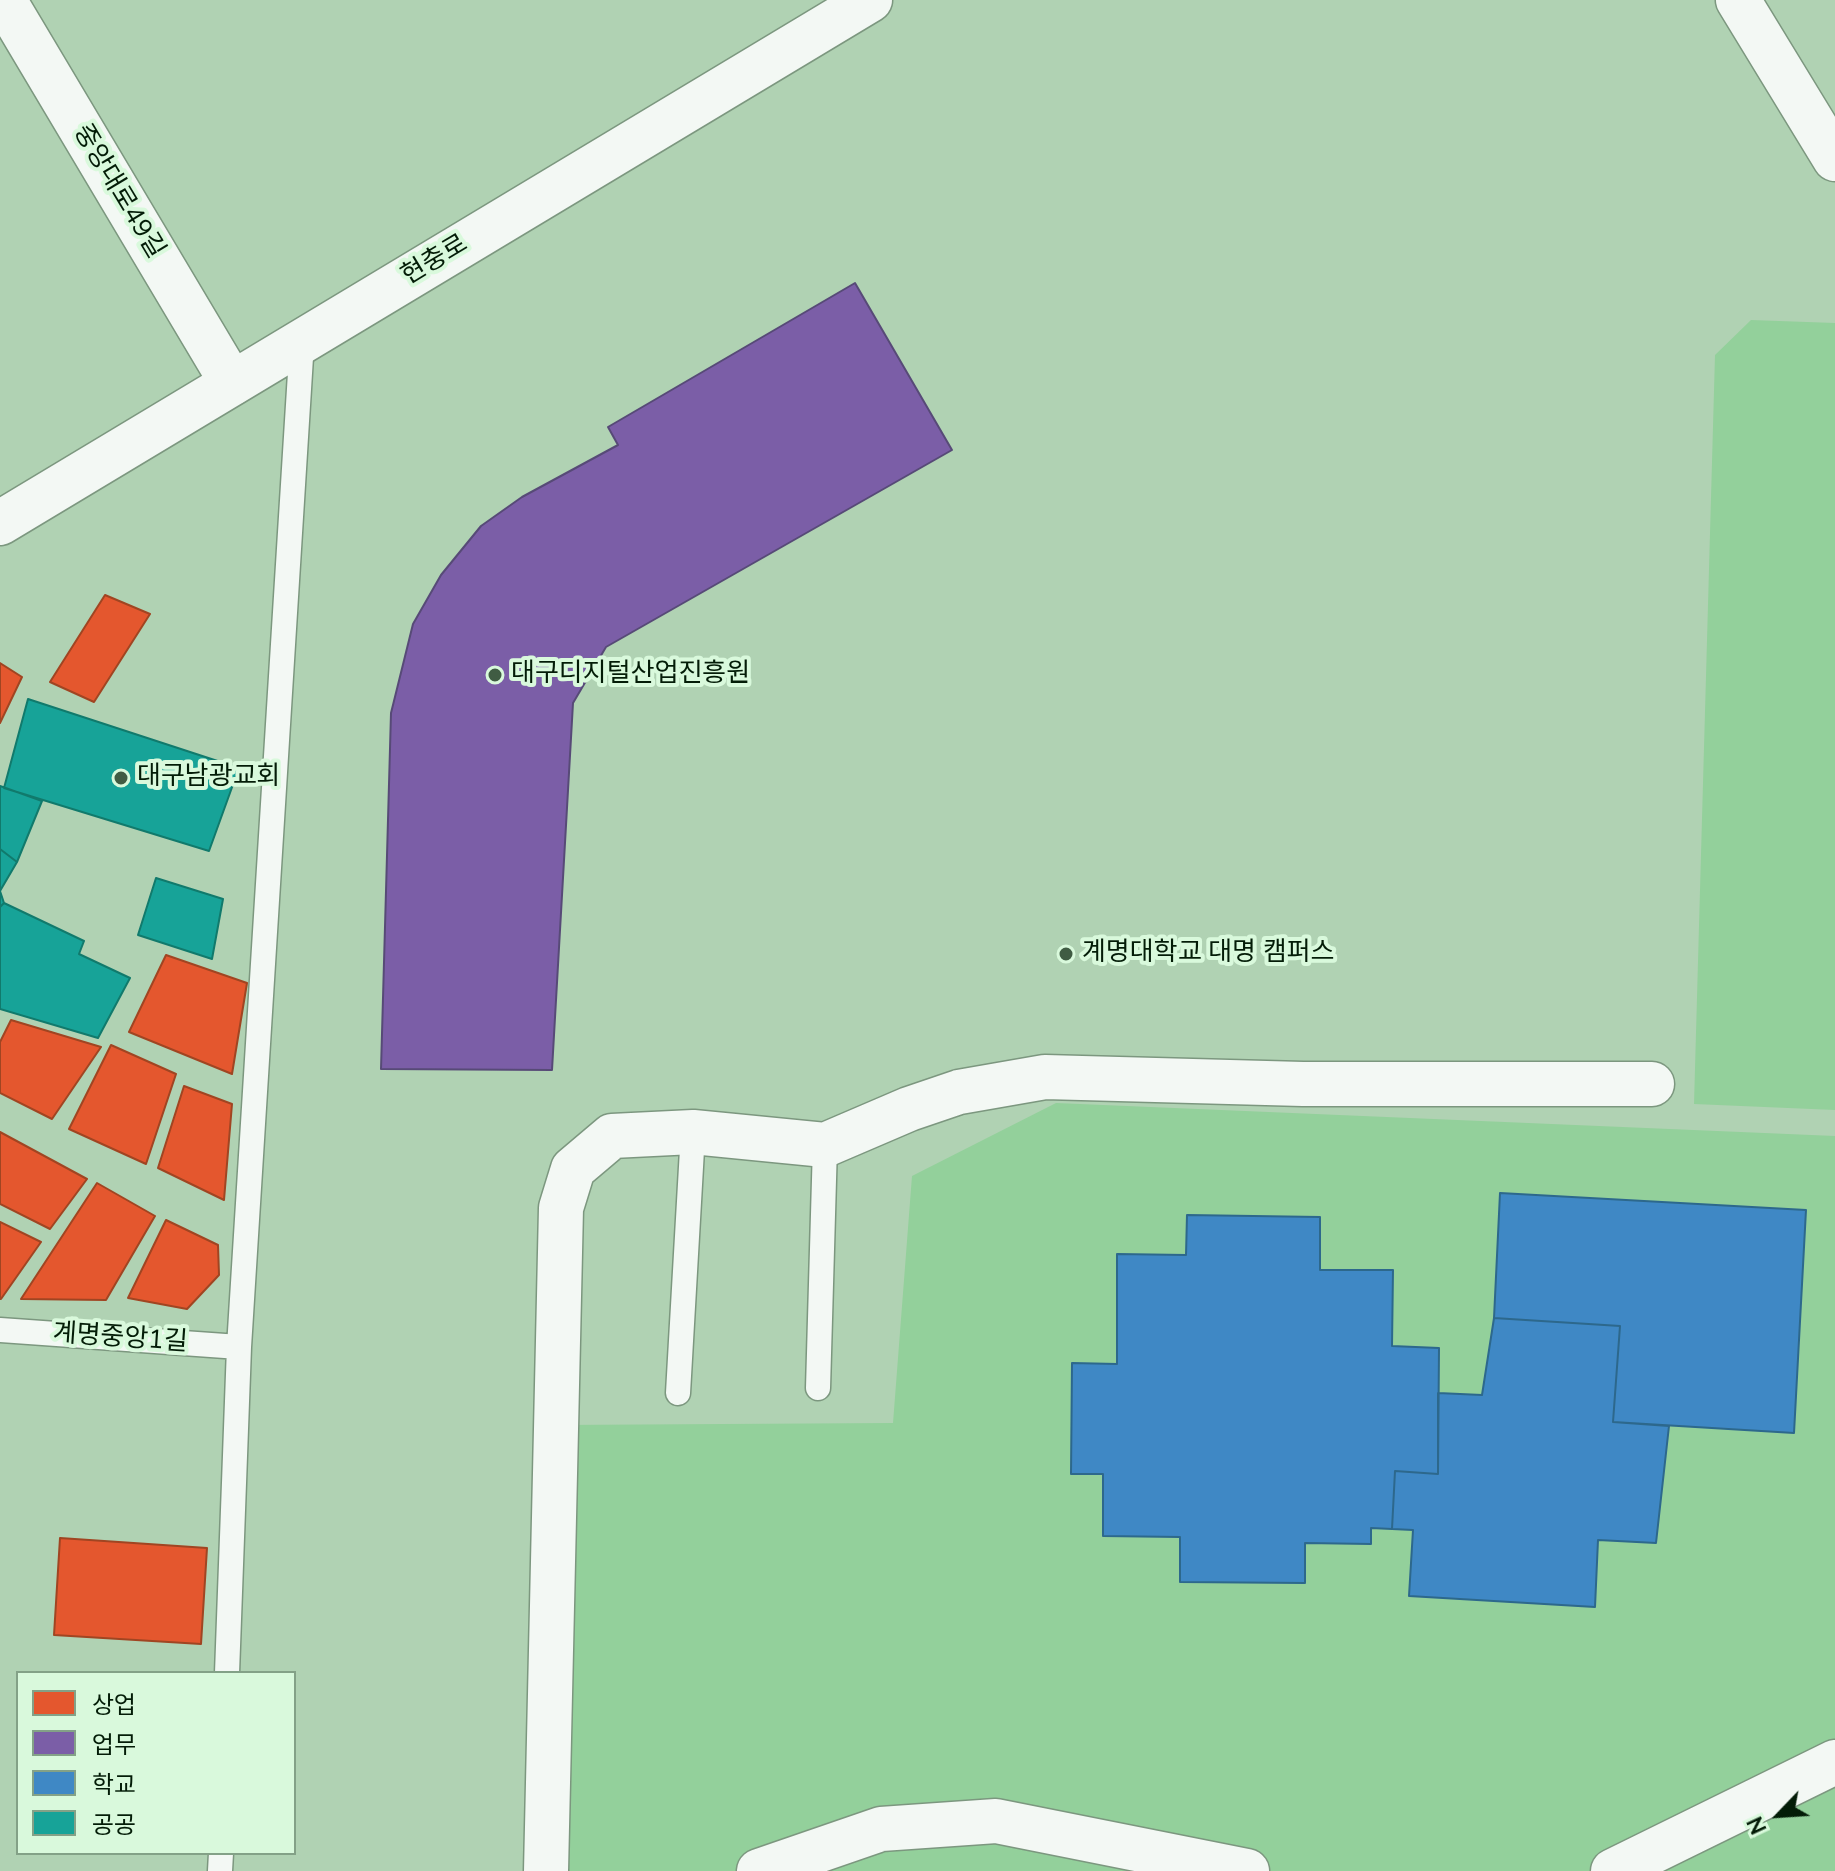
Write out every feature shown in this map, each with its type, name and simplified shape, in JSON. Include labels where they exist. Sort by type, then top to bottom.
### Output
[{"type":"street","name":"중앙대로49길","points":[[4,0],[232,383]]},
{"type":"street","name":"현충로","points":[[0,523],[870,0]]},
{"type":"street","points":[[1738,0],[1835,159]]},
{"type":"street","points":[[546,1871],[561,1208],[573,1169],[612,1136],[693,1132],[825,1145],[909,1109],[959,1092],[1045,1077],[1303,1084],[1652,1084]]},
{"type":"street","points":[[1613,1871],[1835,1762]]},
{"type":"street","points":[[759,1871],[881,1829],[996,1821],[1247,1871]]},
{"type":"lane","points":[[227,1671],[239,1347],[302,341]]},
{"type":"lane","points":[[678,1393],[693,1132]]},
{"type":"lane","points":[[818,1388],[825,1145]]},
{"type":"lane","name":"계명중앙1길","points":[[0,1330],[239,1347]]},
{"type":"green space","points":[[1751,320],[1835,323],[1835,1110],[1694,1104],[1715,355]]},
{"type":"green space","points":[[1056,1103],[1835,1136],[1835,1871],[546,1871],[556,1425],[893,1423],[912,1176]]},
{"type":"building: 상업","points":[[105,595],[150,614],[94,702],[50,682]]},
{"type":"building: 상업","points":[[0,663],[22,677],[0,723]]},
{"type":"building: 상업","points":[[166,955],[247,983],[232,1074],[129,1032]]},
{"type":"building: 상업","points":[[11,1020],[101,1047],[52,1119],[0,1093],[0,1042]]},
{"type":"building: 상업","points":[[111,1045],[176,1074],[146,1164],[69,1129]]},
{"type":"building: 상업","points":[[184,1086],[232,1104],[224,1200],[158,1168]]},
{"type":"building: 상업","points":[[0,1132],[87,1179],[50,1229],[0,1204]]},
{"type":"building: 상업","points":[[97,1183],[155,1216],[106,1300],[21,1299]]},
{"type":"building: 상업","points":[[166,1220],[218,1245],[219,1275],[187,1309],[128,1298]]},
{"type":"building: 상업","points":[[0,1222],[41,1242],[1,1299],[0,1299]]},
{"type":"building: 상업","points":[[60,1538],[207,1548],[201,1644],[54,1635]]},
{"type":"building: 업무","name":"대구디지털산업진흥원","points":[[855,283],[952,450],[606,647],[573,703],[552,1070],[381,1069],[391,713],[413,624],[441,575],[481,526],[522,497],[618,445],[608,427]]},
{"type":"building: 학교","points":[[1500,1193],[1806,1210],[1794,1433],[1613,1422],[1620,1326],[1494,1318]]},
{"type":"building: 학교","points":[[1187,1215],[1320,1217],[1320,1270],[1393,1270],[1392,1346],[1439,1348],[1438,1474],[1395,1471],[1392,1529],[1371,1528],[1371,1544],[1305,1543],[1305,1583],[1180,1582],[1180,1537],[1103,1536],[1103,1474],[1071,1474],[1072,1363],[1117,1364],[1117,1254],[1186,1255]]},
{"type":"building: 학교","points":[[1494,1318],[1620,1326],[1613,1422],[1669,1426],[1656,1543],[1598,1540],[1595,1607],[1409,1596],[1413,1530],[1392,1529],[1395,1471],[1438,1474],[1438,1393],[1482,1395]]},
{"type":"building: 공공","name":"대구남광교회","points":[[28,699],[239,768],[209,851],[4,788]]},
{"type":"building: 공공","points":[[0,786],[42,801],[17,862],[0,849]]},
{"type":"building: 공공","points":[[0,849],[17,862],[0,891]]},
{"type":"building: 공공","points":[[156,878],[223,899],[212,959],[138,935]]},
{"type":"building: 공공","points":[[4,903],[84,941],[79,954],[130,978],[98,1038],[0,1009],[0,907]]},
{"type":"place","name":"대구디지털산업진흥원","points":[[495,675]]},
{"type":"place","name":"대구남광교회","points":[[121,778]]},
{"type":"place","name":"계명대학교 대명 캠퍼스","points":[[1066,954]]}]
